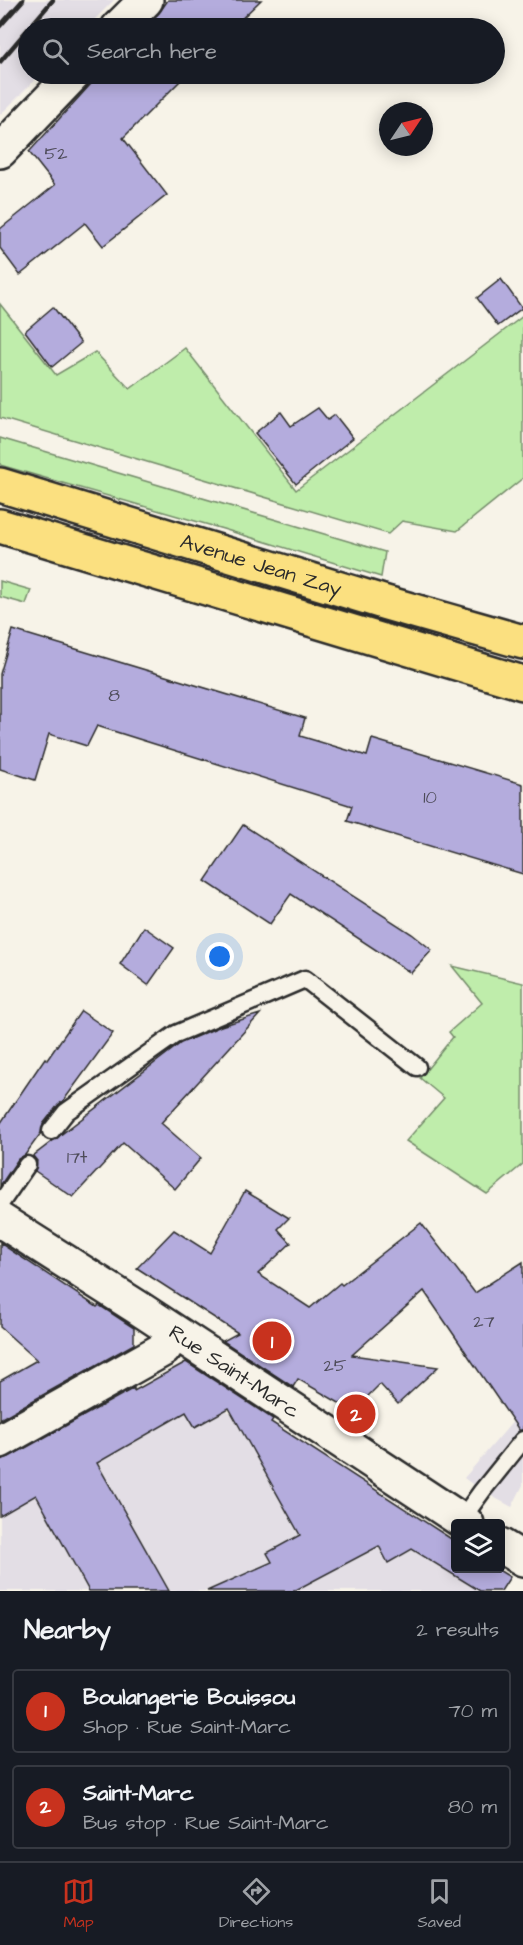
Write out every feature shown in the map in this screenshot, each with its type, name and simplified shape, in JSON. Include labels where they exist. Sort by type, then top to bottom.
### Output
[{"type":"main road","name":"Avenue Jean Zay","points":[[0,485],[386,603],[523,642]]},
{"type":"main road","name":"Avenue Jean Zay","points":[[0,526],[523,683]]},
{"type":"street","points":[[128,18],[146,0]]},
{"type":"street","points":[[0,151],[64,84]]},
{"type":"street","name":"Rue Saint-Marc","points":[[0,1220],[459,1519]]},
{"type":"street","points":[[0,1441],[164,1349],[175,1333]]},
{"type":"street","points":[[505,1548],[523,1559]]},
{"type":"lane","points":[[51,1131],[66,1112],[176,1034],[304,979],[417,1067]]},
{"type":"lane","points":[[0,1204],[27,1166]]},
{"type":"lane","points":[[466,1519],[482,1491],[523,1440]]},
{"type":"shaded area","points":[[0,0],[114,0],[96,18],[18,18],[18,84],[31,84],[0,115]]},
{"type":"shaded area","points":[[187,1383],[451,1564],[451,1573],[464,1573],[490,1591],[0,1591],[0,1488]]},
{"type":"shaded area","points":[[523,1410],[523,1485],[512,1507],[482,1491],[464,1478]]},
{"type":"green space","points":[[0,304],[56,375],[95,352],[130,389],[185,348],[296,490],[523,316],[523,478],[457,531],[402,521],[388,534],[0,418]]},
{"type":"green space","points":[[0,438],[385,552],[381,577],[0,465]]},
{"type":"green space","points":[[0,581],[31,590],[26,604],[0,597]]},
{"type":"green space","points":[[452,966],[523,983],[523,1164],[487,1194],[406,1141],[444,1098],[420,1078],[453,1037],[449,1032],[482,1003]]},
{"type":"building","points":[[168,0],[261,0],[242,18],[154,18]]},
{"type":"building","points":[[91,84],[177,84],[123,138],[167,195],[103,246],[85,223],[20,275],[0,248],[0,229],[55,185],[29,152]]},
{"type":"building","points":[[501,279],[522,308],[498,326],[477,298]]},
{"type":"building","points":[[53,307],[81,343],[52,367],[25,331]]},
{"type":"building","points":[[318,408],[328,420],[335,415],[353,438],[296,484],[255,433],[281,412],[291,426]]},
{"type":"building","points":[[13,630],[305,718],[300,736],[367,756],[372,739],[523,784],[523,874],[347,821],[352,806],[97,726],[87,746],[49,734],[35,780],[0,769],[0,674]]},
{"type":"building","points":[[243,825],[412,934],[432,950],[411,973],[291,894],[270,924],[205,881]]},
{"type":"building","points":[[144,927],[174,948],[148,985],[120,964]]},
{"type":"building","points":[[81,1011],[113,1033],[64,1100],[43,1124],[41,1133],[25,1155],[18,1159],[0,1186],[0,1124],[45,1058],[47,1060]]},
{"type":"building","points":[[260,1014],[161,1123],[201,1158],[175,1189],[123,1143],[73,1197],[35,1171],[37,1161],[33,1156],[181,1043],[221,1026]]},
{"type":"building","points":[[245,1191],[289,1218],[278,1229],[291,1243],[258,1274],[310,1308],[421,1223],[475,1293],[523,1262],[523,1430],[519,1430],[424,1291],[352,1355],[438,1367],[398,1404],[380,1384],[353,1411],[298,1379],[293,1387],[223,1341],[238,1333],[137,1268],[174,1230],[210,1253]]},
{"type":"building","points":[[0,1243],[97,1307],[99,1305],[134,1328],[134,1344],[0,1419],[0,1381],[37,1360],[0,1327]]},
{"type":"building","points":[[186,1362],[273,1419],[271,1422],[451,1539],[451,1573],[504,1573],[510,1577],[501,1591],[480,1591],[412,1549],[388,1563],[379,1546],[294,1591],[207,1591],[272,1562],[267,1553],[300,1535],[229,1408],[195,1427],[186,1412],[97,1463],[169,1591],[89,1591],[36,1495],[0,1516],[0,1460],[134,1388],[134,1391]]},
{"type":"railway","points":[[0,26],[23,0]]},
{"type":"railway","points":[[38,18],[53,0]]},
{"type":"railway","points":[[0,62],[18,41]]},
{"type":"place","name":"Boulangerie Bouissou","points":[[272,1341]]},
{"type":"place","name":"Saint-Marc","points":[[356,1414]]}]
